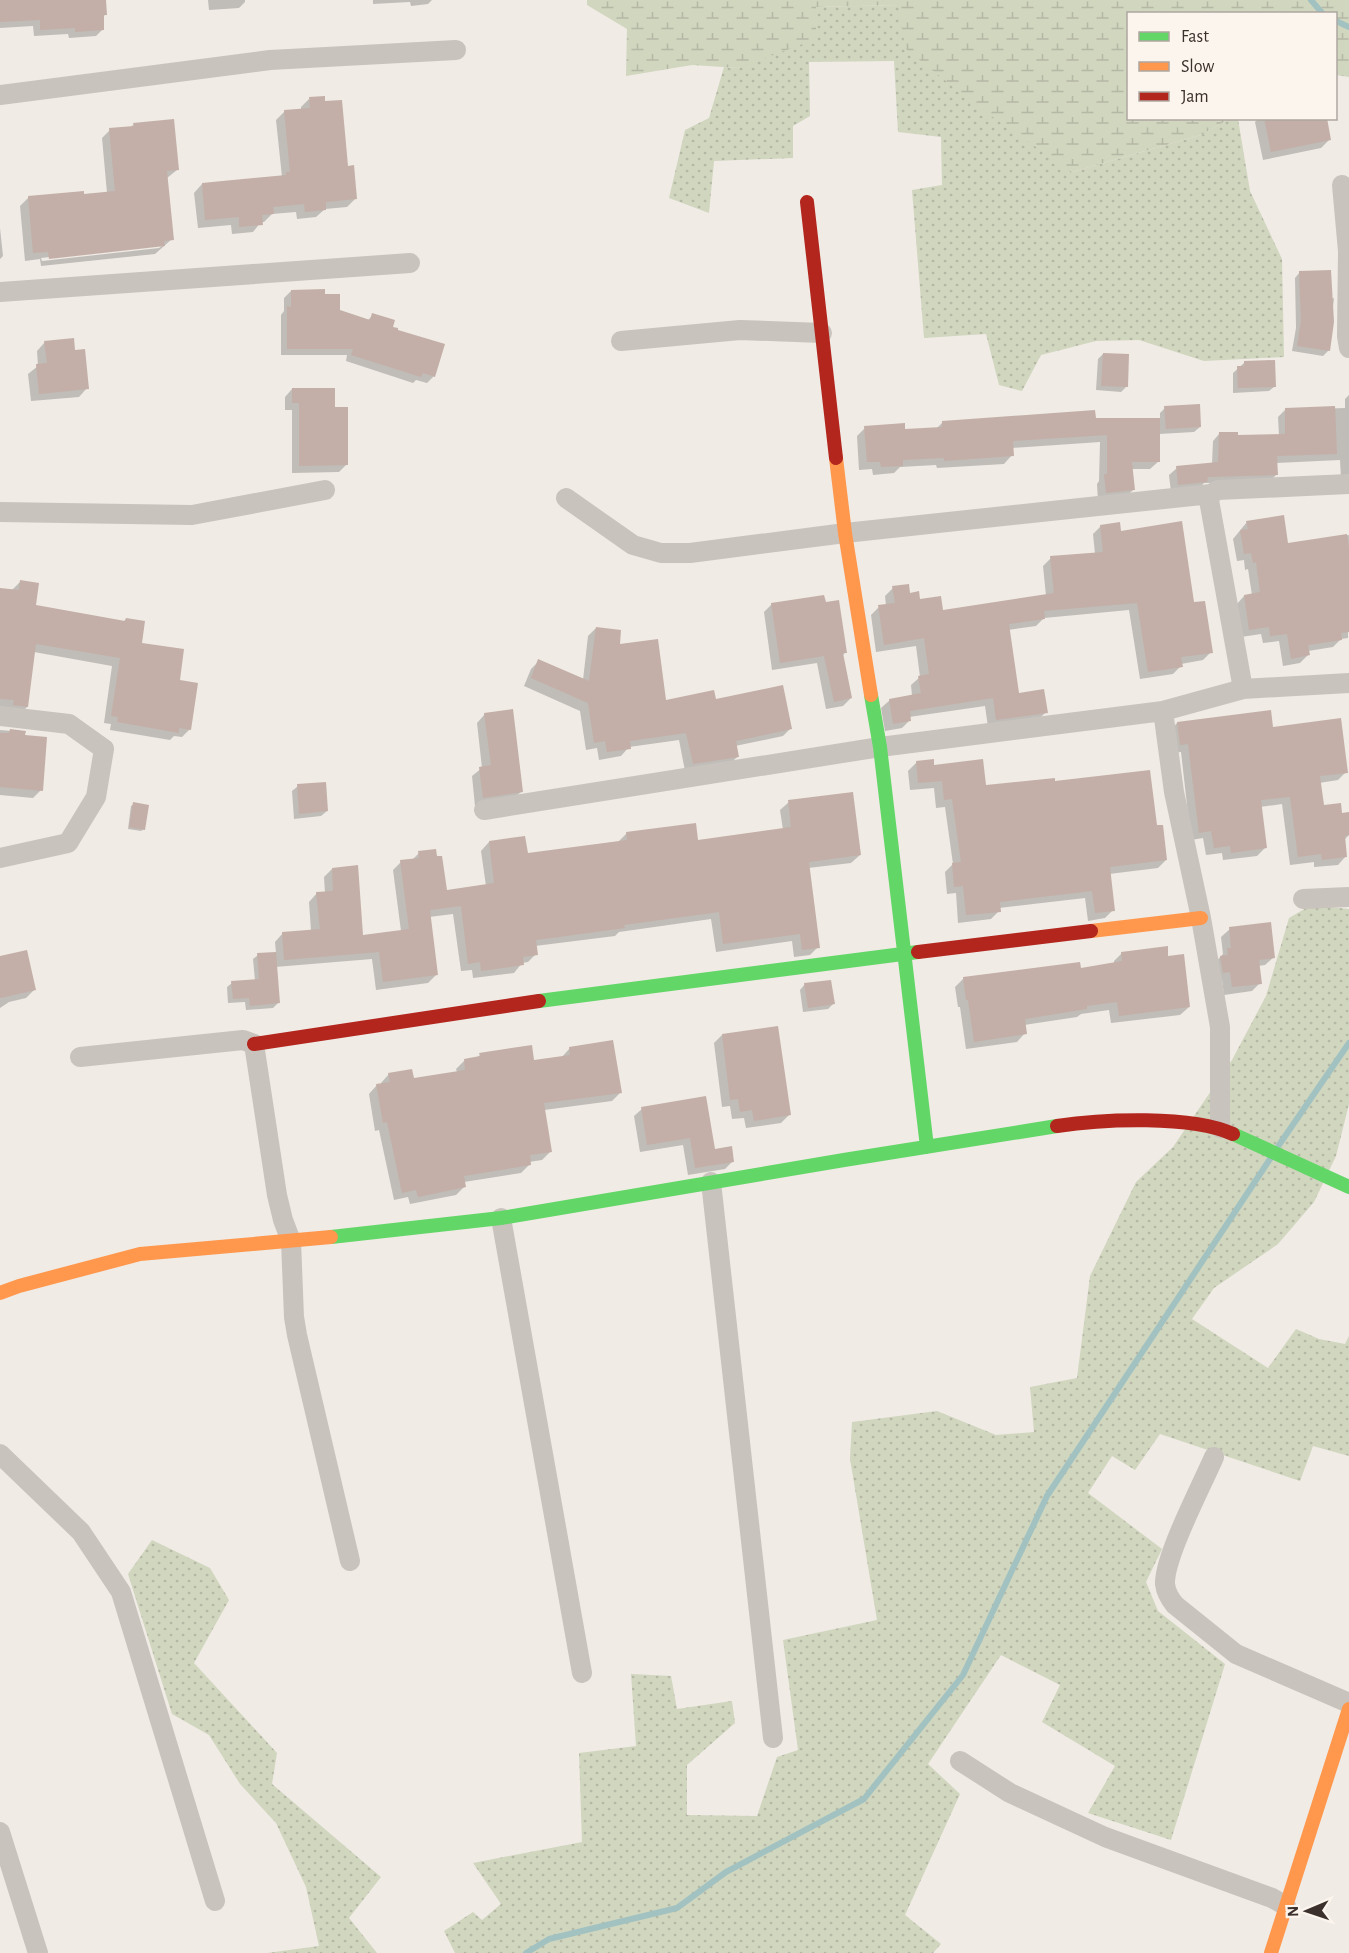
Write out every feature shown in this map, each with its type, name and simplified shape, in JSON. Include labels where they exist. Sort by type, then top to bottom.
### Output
[{"type":"street","points":[[0,95],[270,60],[456,50]]},
{"type":"street","points":[[1342,185],[1348,252],[1347,336],[1349,348]]},
{"type":"street","points":[[807,202],[844,533],[880,747],[927,1147]]},
{"type":"street","points":[[0,292],[410,262]]},
{"type":"street","points":[[621,341],[740,330],[822,333]]},
{"type":"street","points":[[566,498],[633,545],[661,553],[690,553],[844,533],[1211,494],[1218,490],[1349,484]]},
{"type":"street","points":[[0,512],[192,515],[325,490]]},
{"type":"street","points":[[1211,494],[1209,500],[1244,689]]},
{"type":"street","points":[[484,810],[880,747],[1163,711],[1244,689],[1349,683]]},
{"type":"street","points":[[1163,711],[1174,792],[1201,918],[1220,1027],[1220,1128]]},
{"type":"street","points":[[0,717],[69,724],[104,749],[96,796],[68,843],[0,858]]},
{"type":"street","points":[[1303,899],[1349,897]]},
{"type":"street","points":[[80,1057],[243,1040],[254,1044],[530,1002],[905,953],[1201,918]]},
{"type":"street","points":[[254,1044],[277,1195],[291,1241],[294,1317],[297,1335],[350,1561]]},
{"type":"street","points":[[0,1293],[140,1254],[291,1241],[501,1218],[1073,1124],[1159,1120],[1220,1128],[1349,1187]]},
{"type":"street","points":[[711,1182],[773,1738]]},
{"type":"street","points":[[501,1218],[582,1672]]},
{"type":"street","points":[[0,1454],[81,1532],[121,1592],[215,1901]]},
{"type":"street","points":[[1214,1457],[1172,1553],[1165,1583],[1168,1595],[1175,1605],[1236,1654],[1349,1703]]},
{"type":"street","points":[[1271,1953],[1349,1709]]},
{"type":"street","points":[[960,1761],[1010,1793],[1105,1837],[1272,1898],[1286,1906]]},
{"type":"street","points":[[0,1832],[38,1953]]},
{"type":"green space","points":[[587,0],[1349,0],[1349,77],[1337,75],[1337,12],[1127,12],[1127,120],[1227,120],[1201,135],[1072,172],[974,104],[905,48],[899,5],[816,7],[816,39],[739,68],[692,65],[626,76],[627,29],[587,5]]},
{"type":"green space","points":[[899,5],[1072,172],[1201,135],[1227,120],[1238,120],[1250,191],[1282,259],[1284,357],[1204,361],[1139,340],[1096,341],[1041,355],[1022,391],[999,385],[986,334],[924,338],[912,190],[942,185],[941,137],[898,132],[894,61],[809,62],[810,116],[793,126],[793,158],[714,161],[709,213],[669,198],[685,130],[709,118],[724,67],[739,68],[815,7]]},
{"type":"green space","points":[[1311,905],[1349,909],[1349,1104],[1336,1156],[1314,1202],[1278,1244],[1214,1288],[1192,1319],[1268,1368],[1296,1329],[1319,1339],[1345,1344],[1349,1336],[1349,1456],[1313,1446],[1300,1481],[1160,1434],[1135,1470],[1112,1456],[1088,1493],[1162,1549],[1146,1582],[1158,1611],[1225,1664],[1171,1840],[1088,1813],[1115,1766],[1042,1722],[1060,1685],[1001,1655],[928,1764],[960,1794],[905,1915],[941,1944],[933,1953],[455,1953],[444,1931],[473,1912],[482,1920],[501,1904],[473,1863],[582,1842],[579,1753],[636,1746],[631,1674],[671,1676],[677,1709],[732,1701],[735,1723],[687,1765],[687,1815],[757,1816],[777,1757],[798,1750],[783,1640],[877,1620],[850,1459],[852,1422],[937,1411],[996,1435],[1034,1432],[1030,1387],[1077,1378],[1090,1276],[1136,1182],[1173,1147],[1232,1060],[1266,996],[1289,918]]},
{"type":"green space","points":[[152,1540],[210,1568],[229,1600],[194,1663],[277,1753],[272,1784],[381,1877],[349,1918],[377,1953],[267,1953],[319,1946],[306,1887],[276,1823],[240,1784],[209,1735],[172,1714],[128,1574]]},
{"type":"building","points":[[0,0],[106,0],[107,15],[104,15],[104,30],[75,32],[75,28],[40,30],[40,20],[0,22]]},
{"type":"building","points":[[325,96],[325,101],[342,100],[348,166],[354,165],[357,199],[326,202],[326,210],[305,212],[304,204],[273,207],[274,214],[262,215],[263,225],[239,227],[239,217],[205,220],[202,183],[286,175],[286,172],[290,172],[284,110],[310,108],[309,97]]},
{"type":"building","points":[[174,119],[179,170],[167,171],[174,240],[164,241],[165,246],[49,259],[48,252],[33,253],[28,196],[115,191],[109,128]]},
{"type":"building","points":[[1264,120],[1327,120],[1331,140],[1271,152]]},
{"type":"building","points":[[1331,270],[1334,322],[1330,351],[1297,346],[1301,321],[1299,271]]},
{"type":"building","points":[[325,289],[325,294],[340,294],[340,310],[370,320],[372,313],[395,320],[393,327],[398,330],[445,344],[435,377],[423,373],[421,377],[351,355],[353,349],[287,349],[287,306],[291,307],[291,290]]},
{"type":"building","points":[[74,338],[75,350],[85,349],[89,389],[39,394],[36,364],[47,363],[44,341]]},
{"type":"building","points":[[1103,353],[1129,354],[1128,387],[1101,386]]},
{"type":"building","points":[[1275,360],[1276,387],[1238,388],[1237,366],[1244,366],[1244,361]]},
{"type":"building","points":[[292,388],[335,388],[335,407],[348,407],[348,465],[299,466],[299,403],[292,403]]},
{"type":"building","points":[[1200,404],[1201,427],[1166,429],[1164,406]]},
{"type":"building","points":[[1335,406],[1337,454],[1277,456],[1278,475],[1208,477],[1207,482],[1178,485],[1176,466],[1218,462],[1219,432],[1238,432],[1238,435],[1285,434],[1285,408]]},
{"type":"building","points":[[1095,410],[1096,418],[1160,418],[1160,462],[1132,462],[1135,490],[1106,493],[1104,474],[1107,474],[1107,435],[1013,441],[1014,456],[944,461],[944,458],[903,460],[903,466],[881,467],[880,462],[867,462],[864,426],[905,423],[905,429],[942,427],[942,421]]},
{"type":"building","points":[[1284,515],[1288,543],[1347,534],[1349,547],[1349,632],[1341,633],[1342,640],[1308,645],[1310,655],[1291,659],[1287,634],[1270,636],[1269,627],[1249,630],[1244,595],[1260,592],[1256,562],[1253,563],[1251,553],[1244,554],[1240,530],[1248,529],[1246,521]]},
{"type":"building","points":[[1182,521],[1194,602],[1205,601],[1213,653],[1181,657],[1183,667],[1148,672],[1137,603],[1044,611],[1045,619],[1009,624],[1019,693],[1044,689],[1048,713],[996,720],[993,698],[910,711],[911,721],[893,724],[889,699],[921,693],[918,676],[929,674],[924,638],[884,645],[878,605],[895,603],[892,586],[909,584],[910,593],[919,591],[920,599],[941,596],[943,610],[1054,593],[1050,556],[1103,552],[1100,525],[1120,522],[1121,531]]},
{"type":"building","points":[[20,580],[39,583],[36,605],[125,621],[126,618],[145,621],[142,643],[184,649],[180,680],[198,683],[191,730],[179,728],[179,733],[117,722],[118,717],[111,716],[120,658],[36,644],[28,707],[13,705],[14,700],[0,699],[0,588],[19,590]]},
{"type":"building","points":[[824,595],[826,602],[839,600],[847,653],[843,653],[852,698],[834,702],[824,656],[780,663],[771,603]]},
{"type":"building","points":[[596,627],[621,630],[620,644],[658,639],[666,700],[714,690],[716,699],[783,685],[792,729],[736,741],[739,757],[693,764],[686,733],[630,741],[631,749],[607,752],[605,741],[594,743],[588,703],[531,678],[538,659],[589,681]]},
{"type":"building","points":[[513,709],[523,792],[483,798],[479,767],[491,765],[484,713]]},
{"type":"building","points":[[1271,710],[1273,727],[1341,718],[1348,773],[1320,776],[1324,805],[1341,803],[1342,813],[1349,812],[1349,835],[1345,836],[1347,857],[1322,860],[1321,854],[1298,857],[1290,797],[1261,800],[1267,848],[1231,853],[1230,846],[1214,848],[1211,831],[1199,833],[1188,744],[1180,745],[1177,722]]},
{"type":"building","points":[[10,729],[26,731],[25,735],[47,737],[43,791],[0,787],[0,733],[9,733]]},
{"type":"building","points":[[934,759],[934,765],[983,759],[986,785],[1055,778],[1055,781],[1150,770],[1157,825],[1163,825],[1167,860],[1110,867],[1115,911],[1095,913],[1092,891],[1000,902],[1001,912],[966,915],[963,886],[954,887],[952,863],[961,862],[952,799],[944,800],[942,781],[918,783],[916,761]]},
{"type":"building","points":[[326,782],[328,811],[299,814],[297,784]]},
{"type":"building","points":[[853,792],[861,855],[809,862],[820,948],[802,950],[800,934],[723,944],[719,912],[536,940],[538,955],[523,957],[524,965],[481,971],[480,962],[468,964],[461,906],[430,910],[438,975],[383,982],[379,952],[284,960],[282,932],[320,929],[316,892],[333,891],[332,868],[358,865],[363,935],[409,929],[400,860],[419,858],[418,851],[436,849],[437,856],[442,856],[447,890],[494,883],[489,841],[525,836],[528,853],[627,840],[626,832],[696,823],[698,840],[791,827],[788,800]]},
{"type":"building","points":[[133,802],[149,805],[145,830],[129,827]]},
{"type":"building","points":[[1271,922],[1275,958],[1259,960],[1262,984],[1232,987],[1230,972],[1223,973],[1220,956],[1228,955],[1227,948],[1231,948],[1229,927]]},
{"type":"building","points":[[1168,946],[1168,956],[1184,954],[1190,1007],[1119,1016],[1117,1002],[1087,1006],[1087,1009],[1025,1019],[1027,1034],[974,1042],[963,977],[1080,962],[1081,968],[1122,961],[1121,952]]},
{"type":"building","points":[[27,950],[36,990],[0,998],[0,956]]},
{"type":"building","points":[[276,952],[280,1003],[250,1006],[249,998],[233,999],[231,981],[259,979],[257,953]]},
{"type":"building","points":[[831,980],[835,1004],[808,1008],[804,983]]},
{"type":"building","points":[[778,1026],[791,1115],[754,1121],[752,1110],[740,1112],[738,1099],[730,1100],[722,1034]]},
{"type":"building","points":[[613,1040],[622,1093],[544,1103],[552,1152],[530,1155],[531,1165],[464,1176],[466,1187],[418,1197],[416,1190],[402,1193],[387,1122],[383,1123],[376,1084],[390,1082],[388,1073],[412,1069],[414,1078],[465,1070],[464,1059],[480,1056],[479,1053],[532,1045],[534,1060],[570,1055],[569,1047]]},
{"type":"building","points":[[706,1096],[715,1149],[732,1146],[734,1162],[695,1168],[690,1138],[647,1145],[641,1107]]},
{"type":"waterway","points":[[1311,0],[1321,12]]},
{"type":"waterway","points":[[1337,21],[1349,27]]},
{"type":"waterway","points":[[1279,1145],[1349,1043]]},
{"type":"waterway","points":[[526,1953],[549,1939],[677,1908],[726,1872],[864,1799],[963,1675],[1047,1496],[1270,1159]]},
{"type":"traffic: fast","points":[[871,695],[880,747],[927,1147]]},
{"type":"traffic: fast","points":[[539,1001],[918,952]]},
{"type":"traffic: fast","points":[[331,1237],[501,1218],[1057,1126]]},
{"type":"traffic: fast","points":[[1233,1134],[1349,1187]]},
{"type":"traffic: slow","points":[[836,458],[845,533],[871,695]]},
{"type":"traffic: slow","points":[[1091,931],[1201,918]]},
{"type":"traffic: slow","points":[[0,1293],[140,1254],[331,1237]]},
{"type":"traffic: slow","points":[[1271,1953],[1349,1709]]},
{"type":"traffic: jam","points":[[807,202],[836,458]]},
{"type":"traffic: jam","points":[[918,952],[1091,931]]},
{"type":"traffic: jam","points":[[254,1044],[539,1001]]},
{"type":"traffic: jam","points":[[1057,1126],[1122,1120],[1171,1121],[1215,1128],[1233,1134]]}]
